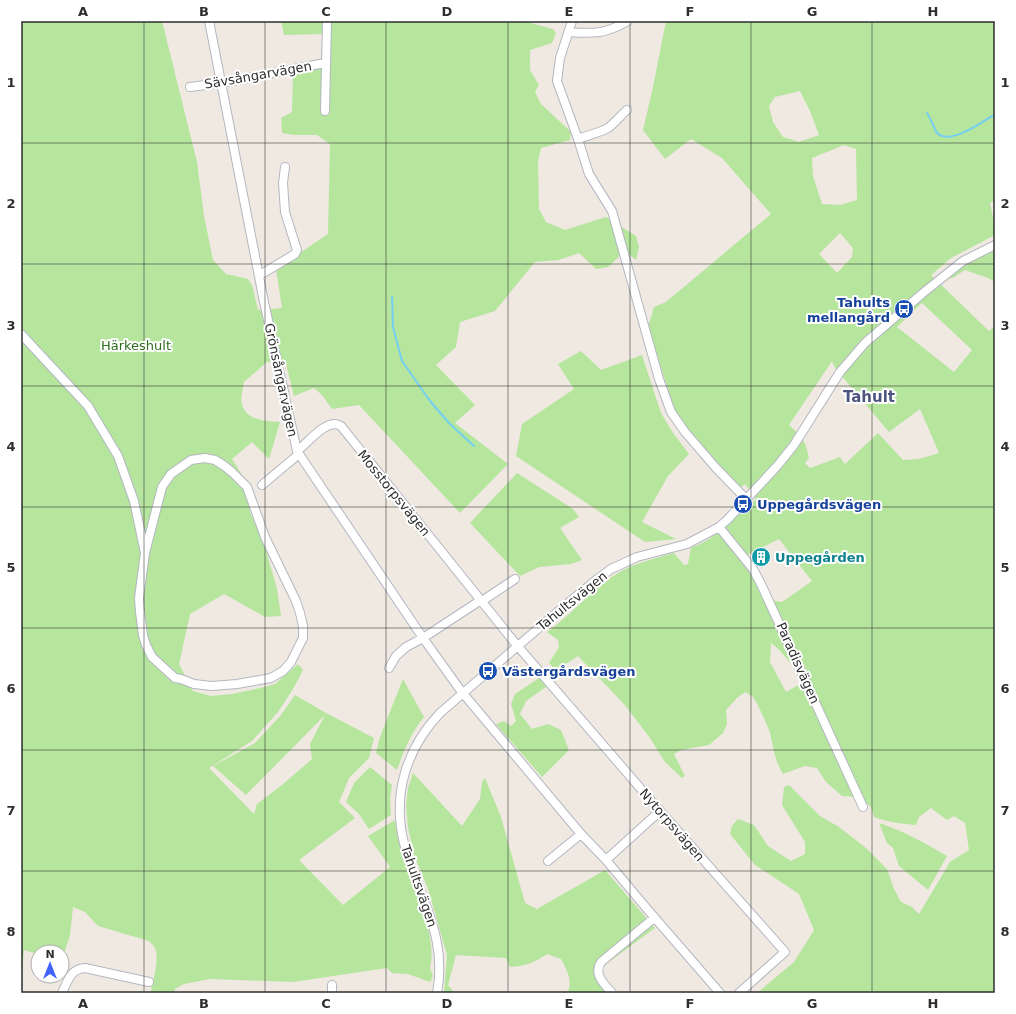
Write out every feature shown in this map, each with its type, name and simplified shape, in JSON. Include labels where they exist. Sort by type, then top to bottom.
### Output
[{"type":"street","name":"Grönsångarvägen","points":[[209,21],[273,342],[298,452],[423,638],[463,693]]},
{"type":"street","points":[[325,111],[327,21]]},
{"type":"street","points":[[572,21],[560,58],[557,81],[589,174],[612,211],[659,379],[671,412],[684,432],[747,500]]},
{"type":"street","points":[[568,32],[601,32],[615,28],[628,21]]},
{"type":"street","name":"Sävsångarvägen","points":[[190,87],[222,83],[326,63]]},
{"type":"street","points":[[578,139],[587,135],[596,134],[610,127],[627,110]]},
{"type":"street","points":[[260,275],[295,254],[297,250],[285,212],[283,183],[285,167]]},
{"type":"street","name":"Tahultsvägen","points":[[437,993],[440,962],[438,943],[404,843],[401,823],[401,799],[406,769],[416,745],[431,723],[463,693],[520,648],[596,580],[611,569],[636,557],[687,544],[719,527],[747,500],[794,445],[830,386],[865,343],[963,261],[995,245]]},
{"type":"street","points":[[21,334],[88,406],[118,456],[134,501],[145,553],[139,598],[143,635],[152,656],[175,678],[194,684],[212,686],[237,684],[272,678],[283,671],[291,662],[303,638],[303,626],[296,601],[265,537],[247,487],[223,465],[215,460],[204,458],[191,460],[171,474],[162,487],[145,553]]},
{"type":"street","name":"Mosstorpsvägen","points":[[262,485],[324,428],[330,424],[341,426],[520,648]]},
{"type":"street","name":"Paradisvägen","points":[[719,527],[753,569],[761,584],[863,807]]},
{"type":"street","points":[[389,668],[396,656],[406,647],[423,638],[515,579]]},
{"type":"street","name":"Nytorpsvägen","points":[[520,648],[660,811],[785,952],[740,993]]},
{"type":"street","points":[[463,693],[581,834],[606,860],[654,918],[720,993]]},
{"type":"street","points":[[606,860],[660,811]]},
{"type":"street","points":[[548,861],[581,834]]},
{"type":"street","points":[[612,993],[599,978],[597,966],[654,918]]},
{"type":"street","points":[[62,993],[72,973],[77,968],[85,968],[149,982]]},
{"type":"green space","name":"Härkeshult","points":[[21,21],[162,21],[197,162],[204,216],[213,260],[226,274],[248,279],[252,285],[258,310],[282,308],[276,269],[328,234],[330,144],[317,135],[294,135],[282,133],[281,118],[292,112],[293,75],[320,68],[324,34],[284,35],[281,21],[523,21],[553,29],[556,33],[552,43],[530,50],[530,70],[539,85],[535,92],[541,104],[571,132],[570,140],[541,148],[538,161],[539,209],[546,222],[565,230],[606,217],[636,236],[639,247],[636,260],[625,251],[608,267],[596,269],[579,253],[559,260],[535,262],[495,311],[460,322],[456,347],[436,365],[475,405],[455,423],[508,464],[460,513],[359,405],[332,409],[322,395],[314,388],[294,396],[285,360],[267,362],[244,382],[241,403],[244,410],[248,414],[258,419],[280,422],[269,459],[252,442],[232,459],[242,475],[250,512],[265,547],[277,589],[281,616],[265,617],[224,594],[190,614],[179,664],[193,691],[211,696],[232,694],[275,684],[298,664],[303,670],[278,712],[252,741],[209,768],[254,814],[257,804],[312,759],[310,744],[325,715],[246,795],[213,766],[255,743],[281,715],[295,695],[374,738],[369,758],[349,778],[339,802],[355,818],[299,860],[343,905],[390,867],[368,836],[395,820],[402,853],[428,925],[432,955],[430,968],[433,976],[430,982],[408,974],[392,973],[387,968],[293,982],[210,979],[184,984],[175,989],[174,993],[151,993],[157,959],[155,948],[152,944],[149,941],[98,926],[85,912],[73,907],[70,935],[67,944],[30,944],[30,952],[24,950],[21,984]]},
{"type":"green space","points":[[666,21],[995,21],[995,200],[990,203],[995,227],[995,235],[951,258],[931,275],[989,331],[995,326],[995,993],[757,993],[794,962],[814,930],[799,894],[755,865],[730,834],[732,826],[738,819],[754,825],[768,846],[791,861],[805,854],[805,842],[782,805],[784,787],[789,785],[820,816],[839,827],[866,848],[887,869],[894,889],[901,902],[912,907],[919,914],[950,862],[969,850],[965,823],[954,816],[947,820],[931,808],[919,817],[916,825],[884,820],[874,817],[871,807],[859,797],[842,796],[826,782],[817,768],[805,766],[783,774],[776,759],[770,733],[762,714],[753,697],[745,692],[726,710],[727,724],[723,733],[709,745],[681,750],[674,754],[685,776],[682,778],[665,762],[650,738],[624,704],[578,656],[556,670],[549,663],[559,647],[558,640],[547,632],[616,574],[627,568],[674,553],[684,565],[688,564],[691,548],[710,539],[718,533],[756,499],[745,484],[739,489],[717,465],[696,437],[687,432],[674,409],[649,329],[649,324],[654,307],[666,302],[771,214],[722,158],[691,139],[665,159],[643,130]],"holes":[[[800,91],[810,111],[819,135],[799,142],[783,137],[773,122],[769,106],[775,97]],[[844,145],[856,149],[857,200],[840,205],[822,204],[813,176],[812,158]],[[840,233],[853,248],[852,257],[837,273],[819,254]],[[922,303],[972,350],[954,372],[897,327]],[[832,361],[835,368],[889,432],[920,409],[939,453],[919,459],[903,460],[878,433],[845,464],[840,457],[810,468],[805,463],[809,458],[805,443],[789,425]],[[779,539],[812,581],[782,602],[769,600],[741,558]],[[771,643],[798,671],[809,679],[786,692],[770,662]]]},
{"type":"green space","points":[[995,247],[995,282],[965,270],[953,278],[946,279],[961,266]]},
{"type":"green space","points":[[581,351],[601,370],[642,355],[661,413],[673,433],[689,454],[668,476],[642,522],[676,539],[645,542],[516,456],[522,424],[574,389],[558,364]]},
{"type":"green space","points":[[517,473],[573,509],[579,517],[560,528],[582,560],[571,564],[539,567],[520,576],[470,523]]},
{"type":"green space","points":[[539,678],[546,687],[526,701],[520,714],[532,729],[548,724],[561,730],[569,750],[542,777],[496,724],[504,721],[511,726],[516,721],[511,704],[515,694]]},
{"type":"green space","points":[[403,679],[424,717],[408,742],[397,770],[376,753],[380,737]]},
{"type":"green space","points":[[370,767],[392,785],[390,799],[391,815],[369,829],[359,814],[346,802],[354,783]]},
{"type":"green space","points":[[413,773],[462,826],[480,799],[482,782],[485,778],[501,817],[525,903],[537,909],[605,870],[655,928],[598,970],[608,985],[605,993],[567,993],[570,984],[567,971],[561,959],[547,954],[530,964],[510,967],[506,958],[456,955],[448,985],[455,993],[444,993],[447,955],[428,889],[414,855],[408,827],[406,806],[408,788]]},
{"type":"green space","points":[[879,823],[906,834],[947,856],[928,890],[899,866],[893,848],[887,843]]},
{"type":"waterway","points":[[927,113],[937,133],[943,136],[958,135],[975,127],[995,114]]},
{"type":"waterway","points":[[392,297],[393,327],[402,361],[430,401],[449,423],[474,446]]},
{"type":"place","name":"Tahults mellangård","points":[[904,309]]},
{"type":"place","name":"Uppegårdsvägen","points":[[743,504]]},
{"type":"place","name":"Uppegården","points":[[761,557]]},
{"type":"place","name":"Västergårdsvägen","points":[[488,671]]},
{"type":"district","name":"Tahult","points":[[869,397]]}]
